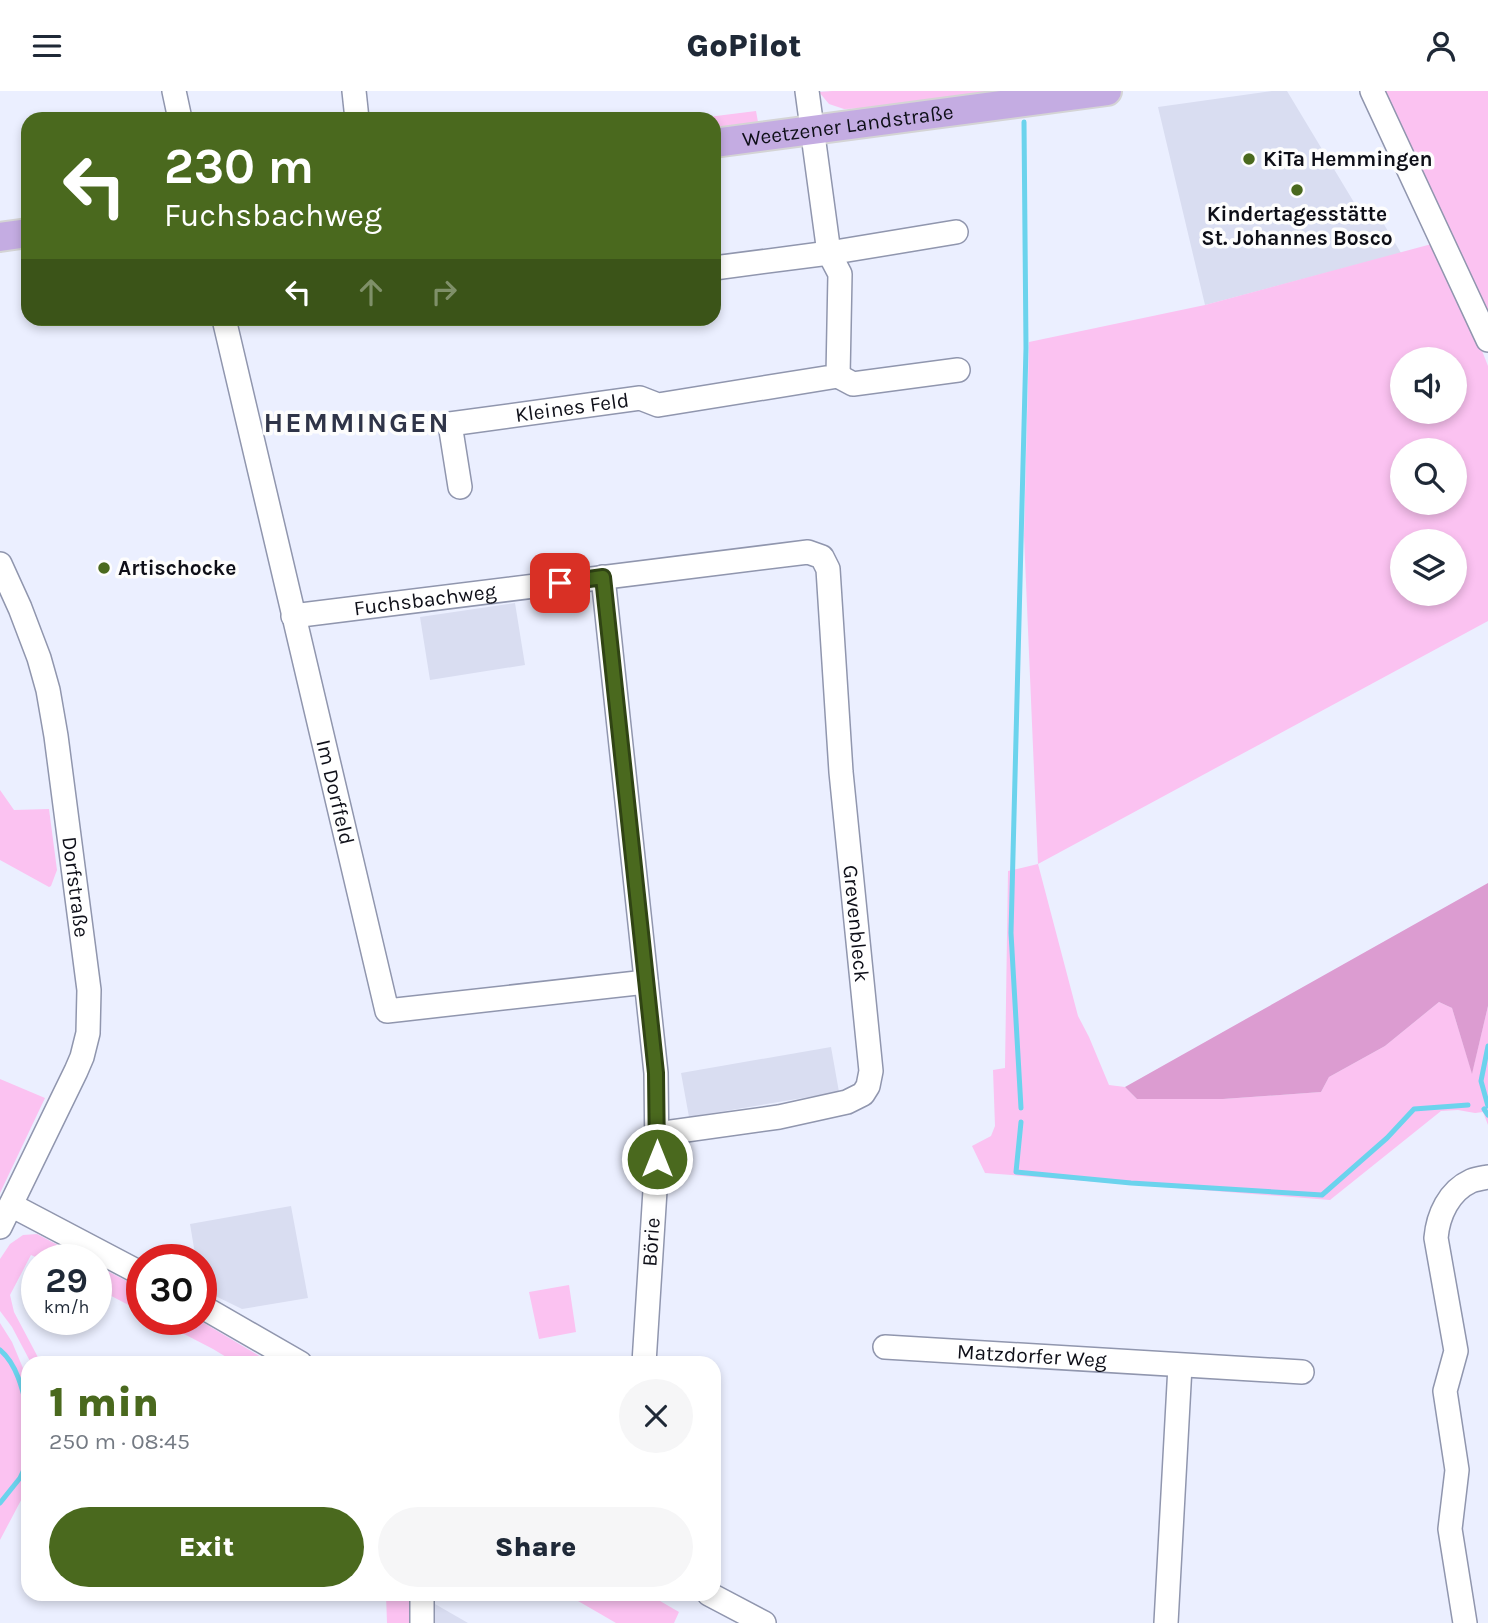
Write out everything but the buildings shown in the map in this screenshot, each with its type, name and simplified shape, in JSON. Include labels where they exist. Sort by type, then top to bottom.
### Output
[{"type":"main road","name":"Weetzener Landstraße","points":[[721,142],[1107,91]]},
{"type":"main road","points":[[0,237],[21,234]]},
{"type":"street","points":[[174,91],[178,112]]},
{"type":"street","points":[[354,91],[357,112]]},
{"type":"street","points":[[807,91],[829,253],[840,274],[838,376]]},
{"type":"street","points":[[1372,91],[1488,340]]},
{"type":"street","points":[[721,267],[956,232]]},
{"type":"street","name":"Im Dorffeld","points":[[226,326],[387,1011],[646,982]]},
{"type":"street","name":"Kleines Feld","points":[[460,487],[450,424],[640,398],[659,405],[838,376],[853,384],[958,370]]},
{"type":"street","name":"Fuchsbachweg","points":[[293,616],[808,552]]},
{"type":"street","name":"Grevenbleck","points":[[657,1134],[779,1117],[847,1102],[863,1094],[872,1071],[841,772],[828,569],[822,557],[808,552]]},
{"type":"street","name":"Dorfstraße","points":[[0,564],[29,631],[48,690],[67,813],[90,1000],[88,1034],[82,1057],[0,1227]]},
{"type":"street","name":"Börie","points":[[603,577],[656,1073],[657,1159],[643,1356]]},
{"type":"street","points":[[1465,1623],[1450,1529],[1457,1470],[1445,1391],[1456,1351],[1436,1238],[1437,1223],[1455,1192],[1471,1181],[1488,1177]]},
{"type":"street","points":[[11,1205],[126,1266]]},
{"type":"street","points":[[217,1315],[288,1356]]},
{"type":"street","name":"Matzdorfer Weg","points":[[885,1347],[1302,1372]]},
{"type":"street","points":[[1166,1623],[1180,1366]]},
{"type":"street","points":[[721,1600],[764,1623]]},
{"type":"street","points":[[422,1601],[422,1623]]},
{"type":"shaded area","points":[[1019,91],[844,109],[829,104],[819,92]]},
{"type":"shaded area","name":"KiTa Hemmingen","points":[[1287,91],[1361,214],[1376,211],[1401,253],[1205,305],[1158,107]]},
{"type":"shaded area","points":[[1379,91],[1488,91],[1488,324]]},
{"type":"shaded area","points":[[756,111],[758,122],[721,130],[721,115]]},
{"type":"shaded area","points":[[1439,242],[1488,366],[1488,621],[1038,864],[1024,536],[1029,342],[1205,305]]},
{"type":"shaded area","points":[[515,603],[525,665],[430,680],[420,617]]},
{"type":"shaded area","points":[[0,790],[14,810],[49,809],[57,870],[51,886],[0,860]]},
{"type":"shaded area","points":[[1038,864],[1078,1016],[1109,1085],[1125,1087],[1137,1099],[1223,1099],[1321,1092],[1329,1077],[1385,1046],[1439,1002],[1452,1008],[1472,1073],[1488,1006],[1488,1125],[1483,1112],[1441,1111],[1330,1200],[985,1173],[972,1146],[991,1136],[995,1126],[993,1070],[1005,1068],[1008,871]]},
{"type":"shaded area","points":[[1488,883],[1488,1006],[1472,1074],[1452,1008],[1439,1002],[1385,1046],[1329,1077],[1321,1092],[1223,1099],[1137,1099],[1125,1087]]},
{"type":"shaded area","points":[[831,1047],[839,1092],[689,1117],[681,1073]]},
{"type":"shaded area","points":[[0,1079],[45,1098],[0,1193]]},
{"type":"shaded area","points":[[291,1206],[308,1298],[242,1309],[217,1297],[217,1244],[193,1244],[190,1224]]},
{"type":"shaded area","points":[[37,1234],[56,1244],[21,1244],[21,1274],[10,1295],[21,1325],[21,1335],[26,1335],[37,1356],[27,1356],[0,1311],[0,1259],[10,1244],[23,1235]]},
{"type":"shaded area","points":[[112,1273],[126,1281],[126,1304],[112,1296]]},
{"type":"shaded area","points":[[569,1285],[576,1332],[539,1339],[529,1292]]},
{"type":"shaded area","points":[[0,1323],[21,1363],[21,1500],[0,1540]]},
{"type":"shaded area","points":[[217,1331],[259,1356],[224,1356],[186,1335],[217,1335]]},
{"type":"shaded area","points":[[386,1601],[410,1601],[409,1623],[387,1623]]},
{"type":"shaded area","points":[[578,1601],[660,1601],[679,1612],[674,1623],[616,1623]]},
{"type":"shaded area","points":[[435,1604],[468,1623],[435,1623]]},
{"type":"waterway","points":[[1021,1108],[1011,933],[1026,348],[1024,122]]},
{"type":"waterway","points":[[1488,1046],[1481,1081],[1488,1106]]},
{"type":"waterway","points":[[1021,1122],[1016,1172],[1131,1183],[1322,1195],[1387,1138],[1414,1109],[1468,1105]]},
{"type":"waterway","points":[[1484,1109],[1488,1115]]},
{"type":"waterway","points":[[0,1350],[15,1370],[21,1387]]},
{"type":"waterway","points":[[0,1503],[21,1476]]},
{"type":"place","name":"KiTa Hemmingen","points":[[1249,159]]},
{"type":"place","name":"Kindertagesstätte St. Johannes Bosco","points":[[1297,190]]},
{"type":"place","name":"Artischocke","points":[[104,568]]},
{"type":"district","name":"HEMMINGEN","points":[[357,422]]},
{"type":"route","points":[[560,583],[603,577],[656,1073],[657,1159]]}]
